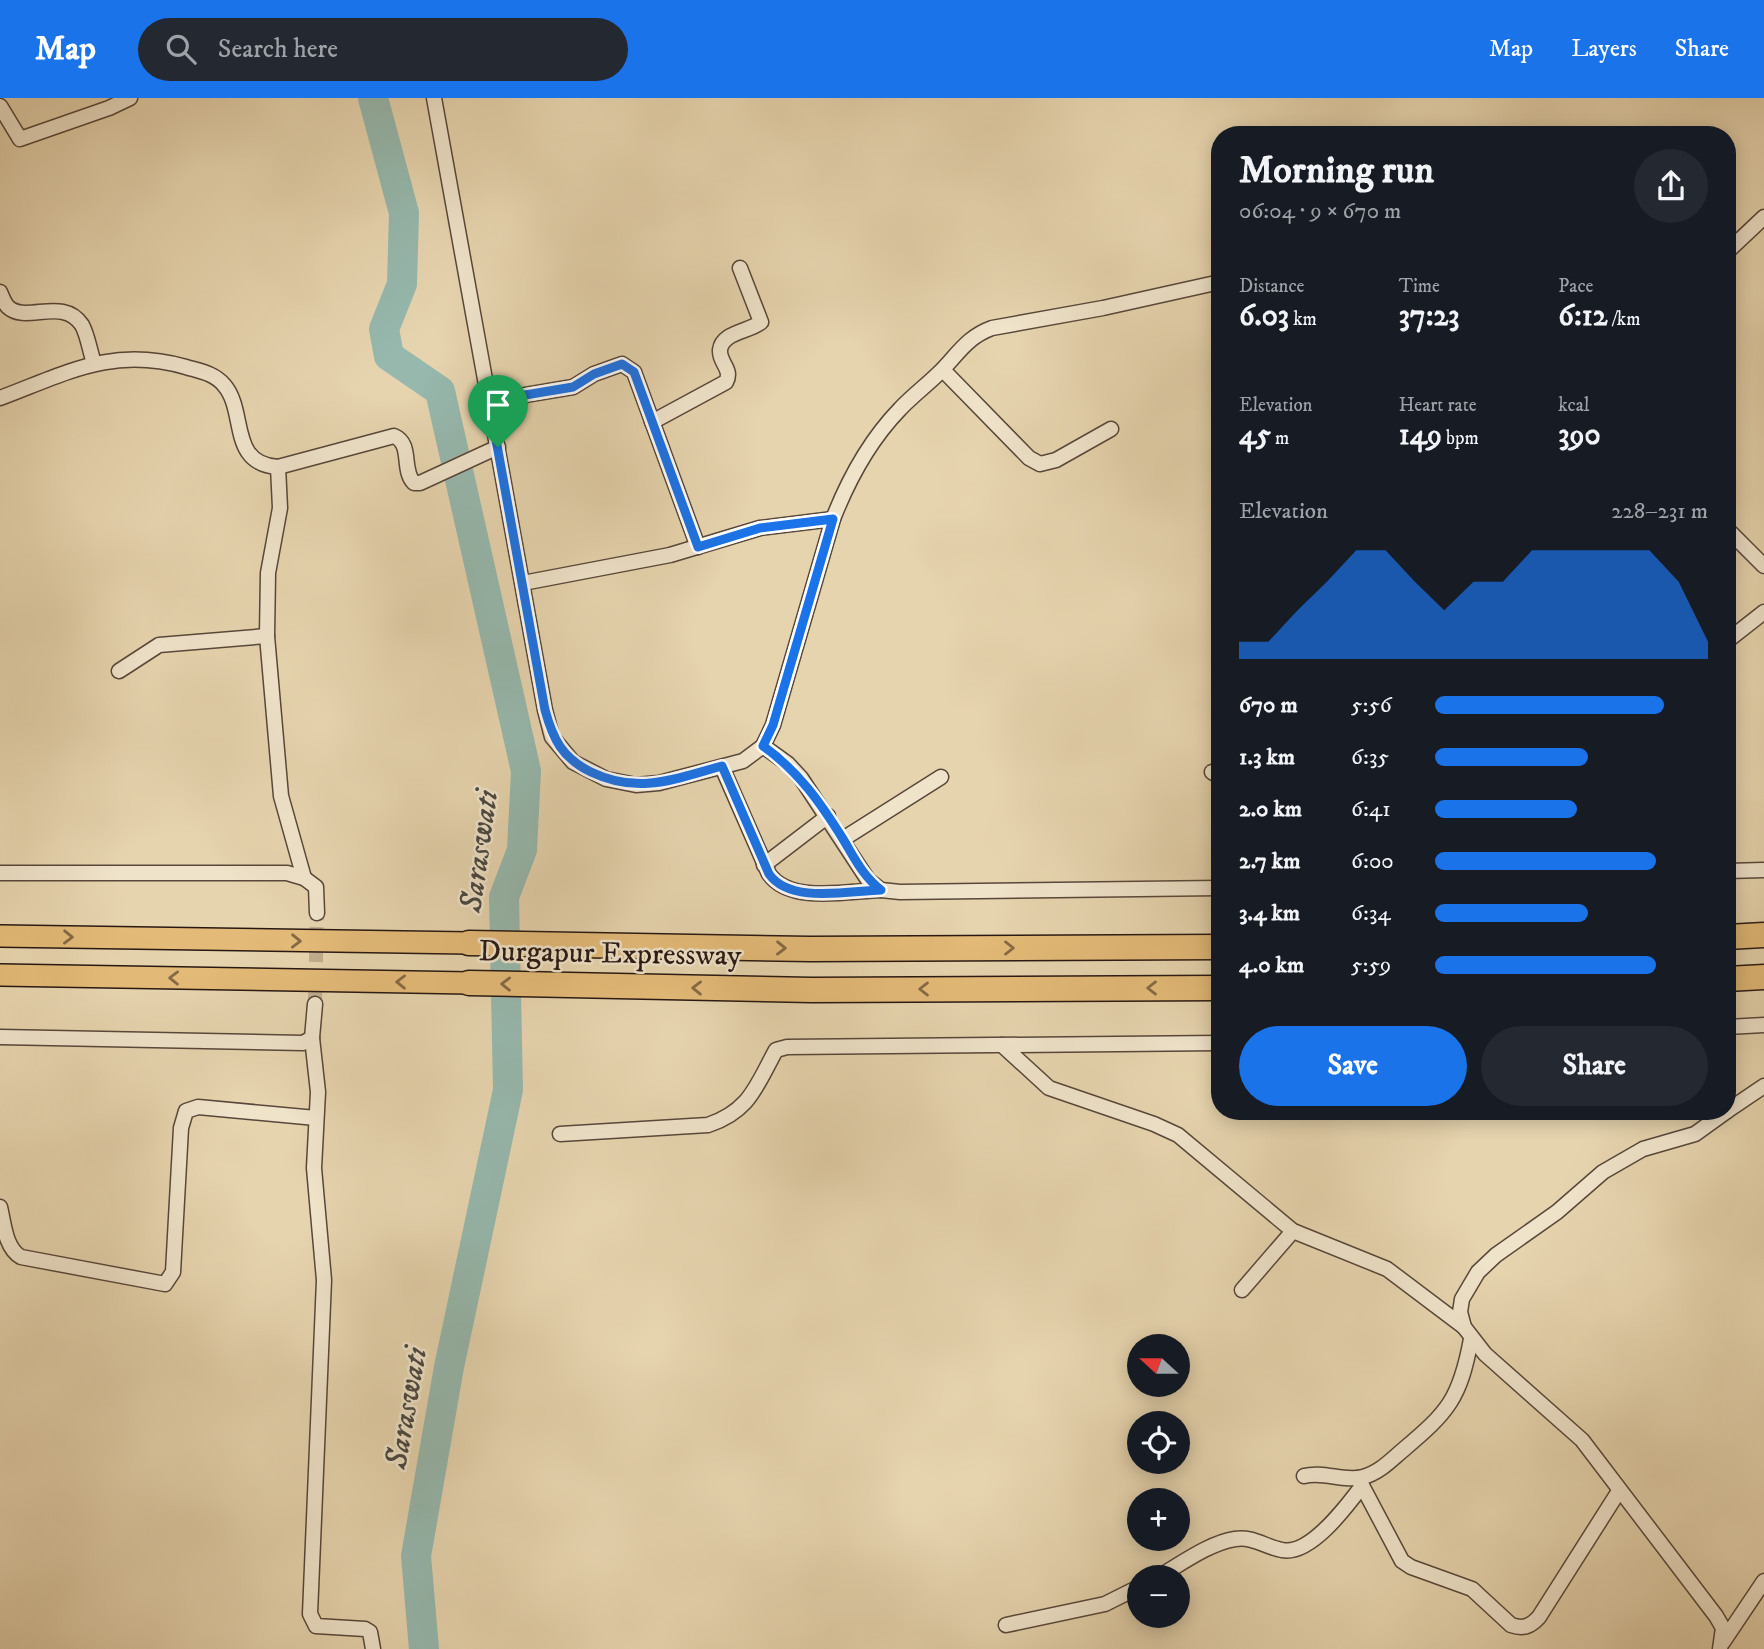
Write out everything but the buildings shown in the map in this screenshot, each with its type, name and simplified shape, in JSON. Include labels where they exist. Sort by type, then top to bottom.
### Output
[{"type":"highway","points":[[1736,937],[1764,935]]},
{"type":"highway","name":"Durgapur Expressway","points":[[469,943],[810,949],[1211,947]]},
{"type":"highway","points":[[1736,979],[1764,978]]},
{"type":"highway","name":"Durgapur Expressway","points":[[469,983],[812,990],[1211,988]]},
{"type":"main road","name":"Durgapur Expressway","points":[[0,936],[469,943]]},
{"type":"main road","name":"Durgapur Expressway","points":[[0,975],[469,983]]},
{"type":"street","points":[[0,106],[20,139],[130,98]]},
{"type":"street","points":[[434,98],[489,401],[494,449],[523,583],[545,710],[552,737],[573,762],[606,779],[636,785],[659,783],[743,761],[763,746],[773,725],[833,519],[845,490],[870,445],[901,408],[943,369],[964,344],[978,333],[992,327],[1104,308],[1211,284]]},
{"type":"street","points":[[1736,243],[1764,217]]},
{"type":"street","points":[[652,422],[729,378],[729,372],[720,355],[722,343],[761,322],[740,268]]},
{"type":"street","points":[[0,292],[8,307],[14,310],[54,310],[76,318],[83,327],[94,363]]},
{"type":"street","points":[[0,398],[94,363],[113,359],[149,359],[214,376],[223,384],[233,402],[239,431],[248,452],[262,463],[278,467],[394,436],[405,446],[409,478],[414,483],[425,481],[494,449]]},
{"type":"street","points":[[489,401],[573,387],[594,374],[622,364],[634,372],[698,547]]},
{"type":"street","points":[[943,369],[1029,458],[1040,464],[1056,460],[1111,429]]},
{"type":"street","points":[[278,467],[280,508],[268,573],[267,636],[281,796],[304,878]]},
{"type":"street","points":[[523,583],[670,555],[760,528],[833,519]]},
{"type":"street","points":[[1736,538],[1764,566]]},
{"type":"street","points":[[1736,634],[1764,612]]},
{"type":"street","points":[[119,671],[159,645],[267,636]]},
{"type":"street","points":[[763,746],[788,764],[801,778],[859,867],[881,890]]},
{"type":"street","points":[[722,766],[774,882],[789,891],[1211,888]]},
{"type":"street","points":[[843,839],[941,776]]},
{"type":"street","points":[[765,864],[828,816]]},
{"type":"street","points":[[1736,871],[1764,870]]},
{"type":"street","points":[[0,873],[287,873],[304,878],[316,887],[317,913]]},
{"type":"street","points":[[315,1004],[312,1038],[318,1092],[314,1168],[324,1280],[310,1614],[316,1626],[365,1629],[370,1632],[373,1649]]},
{"type":"street","points":[[1736,1027],[1764,1025]]},
{"type":"street","points":[[0,1037],[303,1043],[312,1038]]},
{"type":"street","points":[[560,1134],[708,1125],[725,1119],[747,1101],[776,1051],[788,1047],[1211,1043]]},
{"type":"street","points":[[1002,1045],[1049,1087],[1178,1135],[1293,1231],[1387,1269],[1467,1333],[1570,1427],[1716,1616],[1723,1628],[1721,1646]]},
{"type":"street","points":[[1736,1105],[1764,1086]]},
{"type":"street","points":[[0,1206],[10,1246],[14,1253],[21,1257],[165,1284],[173,1272],[181,1128],[186,1111],[198,1107],[316,1118]]},
{"type":"street","points":[[1181,1565],[1224,1542],[1237,1539],[1250,1539],[1284,1551],[1293,1551],[1304,1546],[1331,1523],[1360,1482],[1385,1466],[1446,1412],[1462,1380],[1467,1333],[1460,1312],[1462,1299],[1478,1272],[1496,1255],[1557,1212],[1615,1163],[1643,1149],[1695,1134],[1714,1120]]},
{"type":"street","points":[[1242,1290],[1293,1231]]},
{"type":"street","points":[[1304,1476],[1326,1473],[1360,1482],[1402,1561],[1472,1589],[1511,1625],[1518,1628],[1527,1627],[1539,1617],[1619,1491]]},
{"type":"street","points":[[1721,1646],[1764,1581]]},
{"type":"street","points":[[1006,1625],[1105,1604],[1127,1593]]},
{"type":"waterway","name":"Saraswati","points":[[373,98],[404,213],[402,284],[384,329],[389,356],[440,391],[526,771],[522,850],[504,897],[508,1090],[449,1367],[416,1556],[424,1649]]},
{"type":"tunnel","points":[[315,1004],[317,913]]},
{"type":"route","points":[[622,364],[634,372],[698,547],[760,528],[833,519],[773,725],[763,746],[788,764],[801,778],[868,880],[881,890],[800,893],[789,891],[774,882],[722,766],[659,783],[620,784],[587,770],[562,752],[552,737],[545,710],[498,447],[489,401],[573,387],[594,374],[622,364]]}]
